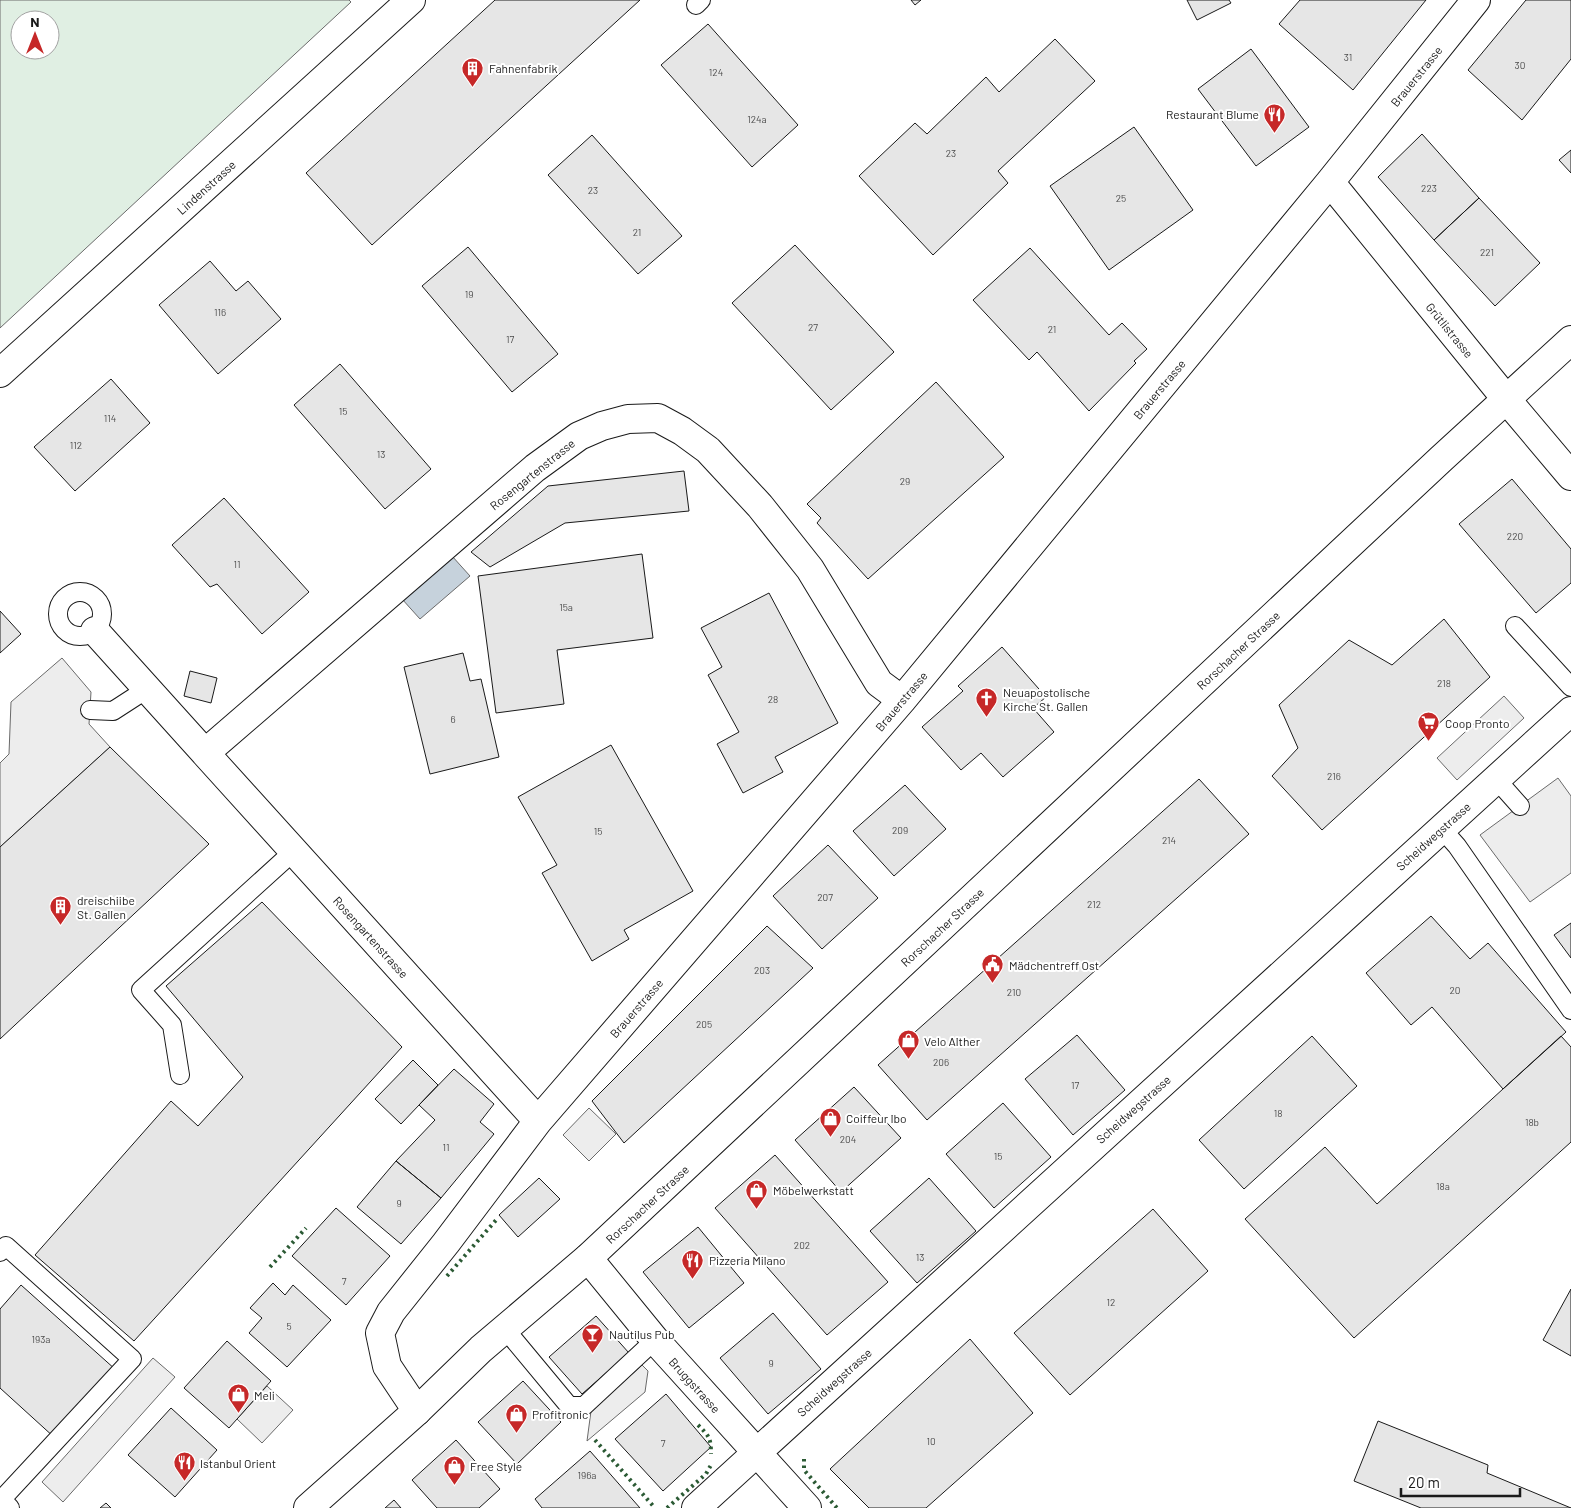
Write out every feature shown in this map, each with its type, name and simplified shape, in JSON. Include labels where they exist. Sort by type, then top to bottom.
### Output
[{"type":"street","name":"Lindenstrasse","points":[[0,373],[411,0]]},
{"type":"street","name":"Brauerstrasse","points":[[417,1411],[387,1366],[380,1333],[391,1312],[446,1243],[538,1121],[902,700],[1330,182],[1476,0]]},
{"type":"street","name":"Grütlistrasse","points":[[1330,182],[1571,476]]},
{"type":"street","name":"Rorschacher Strasse","points":[[308,1508],[417,1411],[481,1350],[588,1258],[1441,459],[1571,340]]},
{"type":"street","name":"Rosengartenstrasse","points":[[205,752],[535,468],[579,436],[602,426],[628,419],[658,418],[682,431],[708,450],[760,506],[810,569],[879,683],[902,700]]},
{"type":"street","name":"Rosengartenstrasse","points":[[95,631],[538,1121]]},
{"type":"street","name":"Scheidwegstrasse","points":[[696,1508],[1571,711]]},
{"type":"street","name":"Bruggstrasse","points":[[588,1258],[655,1340],[806,1508]]},
{"type":"lane","points":[[1515,626],[1571,686]]},
{"type":"lane","points":[[90,710],[113,711],[147,689]]},
{"type":"lane","points":[[1496,779],[1520,806]]},
{"type":"lane","points":[[1441,828],[1457,846],[1571,1010]]},
{"type":"lane","points":[[180,1075],[172,1025],[140,990],[294,851]]},
{"type":"lane","points":[[0,1252],[6,1246],[132,1359],[2,1499],[10,1508]]},
{"type":"lane","points":[[505,1329],[569,1406],[584,1406],[655,1340]]},
{"type":"green space","points":[[0,0],[349,0],[351,2],[0,328]]},
{"type":"shaded area","points":[[452,556],[470,576],[420,619],[402,599]]},
{"type":"shaded area","points":[[62,658],[91,692],[89,724],[110,747],[0,847],[0,763],[9,754],[11,702]]},
{"type":"shaded area","points":[[1504,696],[1524,718],[1457,780],[1437,758]]},
{"type":"shaded area","points":[[1558,778],[1571,796],[1571,873],[1530,902],[1480,835]]},
{"type":"shaded area","points":[[589,1108],[616,1134],[589,1161],[563,1135]]},
{"type":"shaded area","points":[[153,1358],[175,1377],[63,1502],[42,1482]]},
{"type":"shaded area","points":[[642,1365],[648,1371],[645,1392],[587,1441],[591,1411]]},
{"type":"shaded area","points":[[267,1386],[293,1410],[262,1443],[237,1419]]},
{"type":"building","name":"Fahnenfabrik","points":[[495,0],[640,0],[372,245],[306,173]]},
{"type":"building","points":[[911,0],[921,0],[915,5]]},
{"type":"building","points":[[1187,0],[1229,0],[1231,3],[1197,20]]},
{"type":"building","points":[[1300,0],[1426,0],[1353,90],[1279,24]]},
{"type":"building","points":[[1526,0],[1571,0],[1571,59],[1522,120],[1468,70]]},
{"type":"building","points":[[708,24],[798,125],[752,167],[661,65]]},
{"type":"building","points":[[1055,39],[1095,81],[998,171],[1008,183],[933,255],[859,176],[915,123],[927,134],[986,77],[999,92]]},
{"type":"building","points":[[1251,49],[1309,127],[1256,166],[1198,89]]},
{"type":"building","points":[[1134,127],[1193,210],[1109,270],[1050,186]]},
{"type":"building","points":[[1422,134],[1479,198],[1434,240],[1378,177]]},
{"type":"building","points":[[592,135],[682,236],[638,274],[548,175]]},
{"type":"building","points":[[1571,150],[1571,173],[1559,160]]},
{"type":"building","points":[[1479,198],[1540,263],[1495,306],[1434,240]]},
{"type":"building","points":[[795,245],[894,352],[831,410],[732,303]]},
{"type":"building","points":[[468,247],[558,354],[512,392],[422,286]]},
{"type":"building","points":[[1030,248],[1109,335],[1122,323],[1147,349],[1134,361],[1136,363],[1089,411],[1037,352],[1029,360],[973,300]]},
{"type":"building","points":[[210,261],[236,291],[248,281],[281,319],[218,374],[159,305]]},
{"type":"building","points":[[340,364],[431,469],[385,509],[294,405]]},
{"type":"building","points":[[111,379],[150,423],[75,491],[34,447]]},
{"type":"building","points":[[936,382],[1004,457],[868,579],[817,523],[821,518],[807,504]]},
{"type":"building","points":[[684,471],[689,511],[565,523],[490,567],[471,552],[548,486]]},
{"type":"building","points":[[1512,479],[1571,549],[1571,583],[1536,613],[1459,524]]},
{"type":"building","points":[[224,498],[309,592],[262,634],[217,584],[210,587],[172,545]]},
{"type":"building","points":[[642,554],[653,638],[557,650],[564,704],[496,713],[478,576]]},
{"type":"building","points":[[769,593],[838,723],[775,757],[783,772],[743,793],[717,744],[739,732],[708,675],[722,667],[701,628]]},
{"type":"building","points":[[0,611],[21,634],[0,653]]},
{"type":"building","points":[[1444,619],[1490,677],[1322,830],[1272,776],[1298,748],[1279,705],[1349,640],[1392,665]]},
{"type":"building","name":"Neuapostolische Kirche St. Gallen","points":[[1002,647],[1046,697],[1033,708],[1054,732],[1003,777],[981,753],[961,770],[922,727],[963,691],[958,686]]},
{"type":"building","points":[[463,653],[470,681],[481,679],[499,757],[430,774],[404,667]]},
{"type":"building","points":[[190,671],[217,678],[211,703],[184,696]]},
{"type":"building","points":[[611,745],[693,891],[624,930],[629,939],[592,961],[542,873],[557,865],[518,797]]},
{"type":"building","name":"dreischiibe St. Gallen","points":[[110,747],[209,844],[0,1039],[0,847]]},
{"type":"building","points":[[1199,779],[1249,834],[927,1120],[878,1065]]},
{"type":"building","points":[[905,785],[946,829],[894,876],[853,831]]},
{"type":"building","points":[[828,845],[878,898],[822,949],[773,896]]},
{"type":"building","points":[[262,902],[402,1047],[134,1341],[35,1255],[171,1101],[198,1126],[243,1077],[166,986]]},
{"type":"building","points":[[1431,916],[1470,959],[1488,943],[1566,1032],[1503,1089],[1432,1007],[1411,1025],[1366,973]]},
{"type":"building","points":[[1571,923],[1571,958],[1554,935]]},
{"type":"building","points":[[767,926],[813,968],[624,1143],[592,1101]]},
{"type":"building","points":[[1077,1035],[1125,1090],[1073,1135],[1025,1079]]},
{"type":"building","points":[[1312,1036],[1357,1086],[1244,1189],[1199,1140]]},
{"type":"building","points":[[1561,1036],[1571,1047],[1571,1142],[1354,1338],[1245,1219],[1325,1147],[1377,1204]]},
{"type":"building","points":[[413,1060],[438,1085],[401,1124],[375,1099]]},
{"type":"building","points":[[454,1069],[494,1104],[480,1122],[494,1134],[441,1198],[396,1161],[435,1120],[419,1105]]},
{"type":"building","points":[[854,1087],[901,1138],[841,1192],[795,1140]]},
{"type":"building","points":[[1003,1103],[1051,1157],[994,1208],[946,1154]]},
{"type":"building","points":[[775,1155],[888,1282],[827,1335],[715,1208]]},
{"type":"building","points":[[396,1161],[441,1198],[401,1244],[357,1207]]},
{"type":"building","points":[[539,1178],[560,1199],[518,1237],[499,1215]]},
{"type":"building","points":[[929,1178],[976,1231],[917,1283],[870,1231]]},
{"type":"building","points":[[336,1208],[390,1256],[346,1305],[292,1256]]},
{"type":"building","points":[[1153,1209],[1208,1271],[1070,1395],[1014,1333]]},
{"type":"building","points":[[698,1227],[744,1283],[689,1328],[643,1272]]},
{"type":"building","points":[[273,1283],[285,1295],[293,1285],[331,1320],[287,1367],[249,1333],[262,1318],[250,1308]]},
{"type":"building","points":[[21,1285],[116,1370],[55,1438],[0,1388],[0,1309]]},
{"type":"building","points":[[1571,1289],[1571,1356],[1543,1340]]},
{"type":"building","points":[[773,1313],[821,1369],[768,1414],[720,1358]]},
{"type":"building","points":[[596,1316],[629,1353],[582,1394],[549,1357]]},
{"type":"building","points":[[970,1339],[1033,1413],[926,1508],[869,1508],[830,1469]]},
{"type":"building","points":[[227,1341],[271,1381],[229,1428],[184,1388]]},
{"type":"building","points":[[523,1381],[561,1422],[517,1464],[478,1422]]},
{"type":"building","points":[[666,1394],[711,1447],[663,1491],[615,1439]]},
{"type":"building","points":[[171,1408],[217,1450],[175,1497],[128,1455]]},
{"type":"building","points":[[1378,1421],[1488,1465],[1487,1473],[1571,1508],[1421,1508],[1354,1481]]},
{"type":"building","points":[[456,1440],[500,1489],[479,1508],[437,1508],[412,1480]]},
{"type":"building","points":[[590,1451],[640,1508],[542,1508],[535,1499]]},
{"type":"building","points":[[394,1500],[401,1508],[385,1508]]},
{"type":"building","points":[[106,1503],[111,1508],[100,1508]]},
{"type":"hedge","points":[[447,1276],[497,1219]]},
{"type":"hedge","points":[[270,1267],[306,1228]]},
{"type":"hedge","points":[[698,1425],[709,1438],[711,1454]]},
{"type":"hedge","points":[[595,1440],[655,1508]]},
{"type":"hedge","points":[[804,1459],[804,1470],[837,1508]]},
{"type":"hedge","points":[[667,1508],[706,1474],[711,1465]]},
{"type":"place","name":"Fahnenfabrik","points":[[473,87]]},
{"type":"place","name":"Restaurant Blume","points":[[1275,133]]},
{"type":"place","name":"Neuapostolische Kirche St. Gallen","points":[[987,718]]},
{"type":"place","name":"Coop Pronto","points":[[1429,742]]},
{"type":"place","name":"dreischiibe St. Gallen","points":[[61,926]]},
{"type":"place","name":"Mädchentreff Ost","points":[[993,984]]},
{"type":"place","name":"Velo Alther","points":[[908,1060]]},
{"type":"place","name":"Coiffeur Ibo","points":[[830,1137]]},
{"type":"place","name":"Möbelwerkstatt","points":[[757,1209]]},
{"type":"place","name":"Pizzeria Milano","points":[[693,1279]]},
{"type":"place","name":"Nautilus Pub","points":[[593,1353]]},
{"type":"place","name":"Meli","points":[[238,1414]]},
{"type":"place","name":"Profitronic","points":[[516,1433]]},
{"type":"place","name":"Istanbul Orient","points":[[184,1482]]},
{"type":"place","name":"Free Style","points":[[454,1485]]}]
